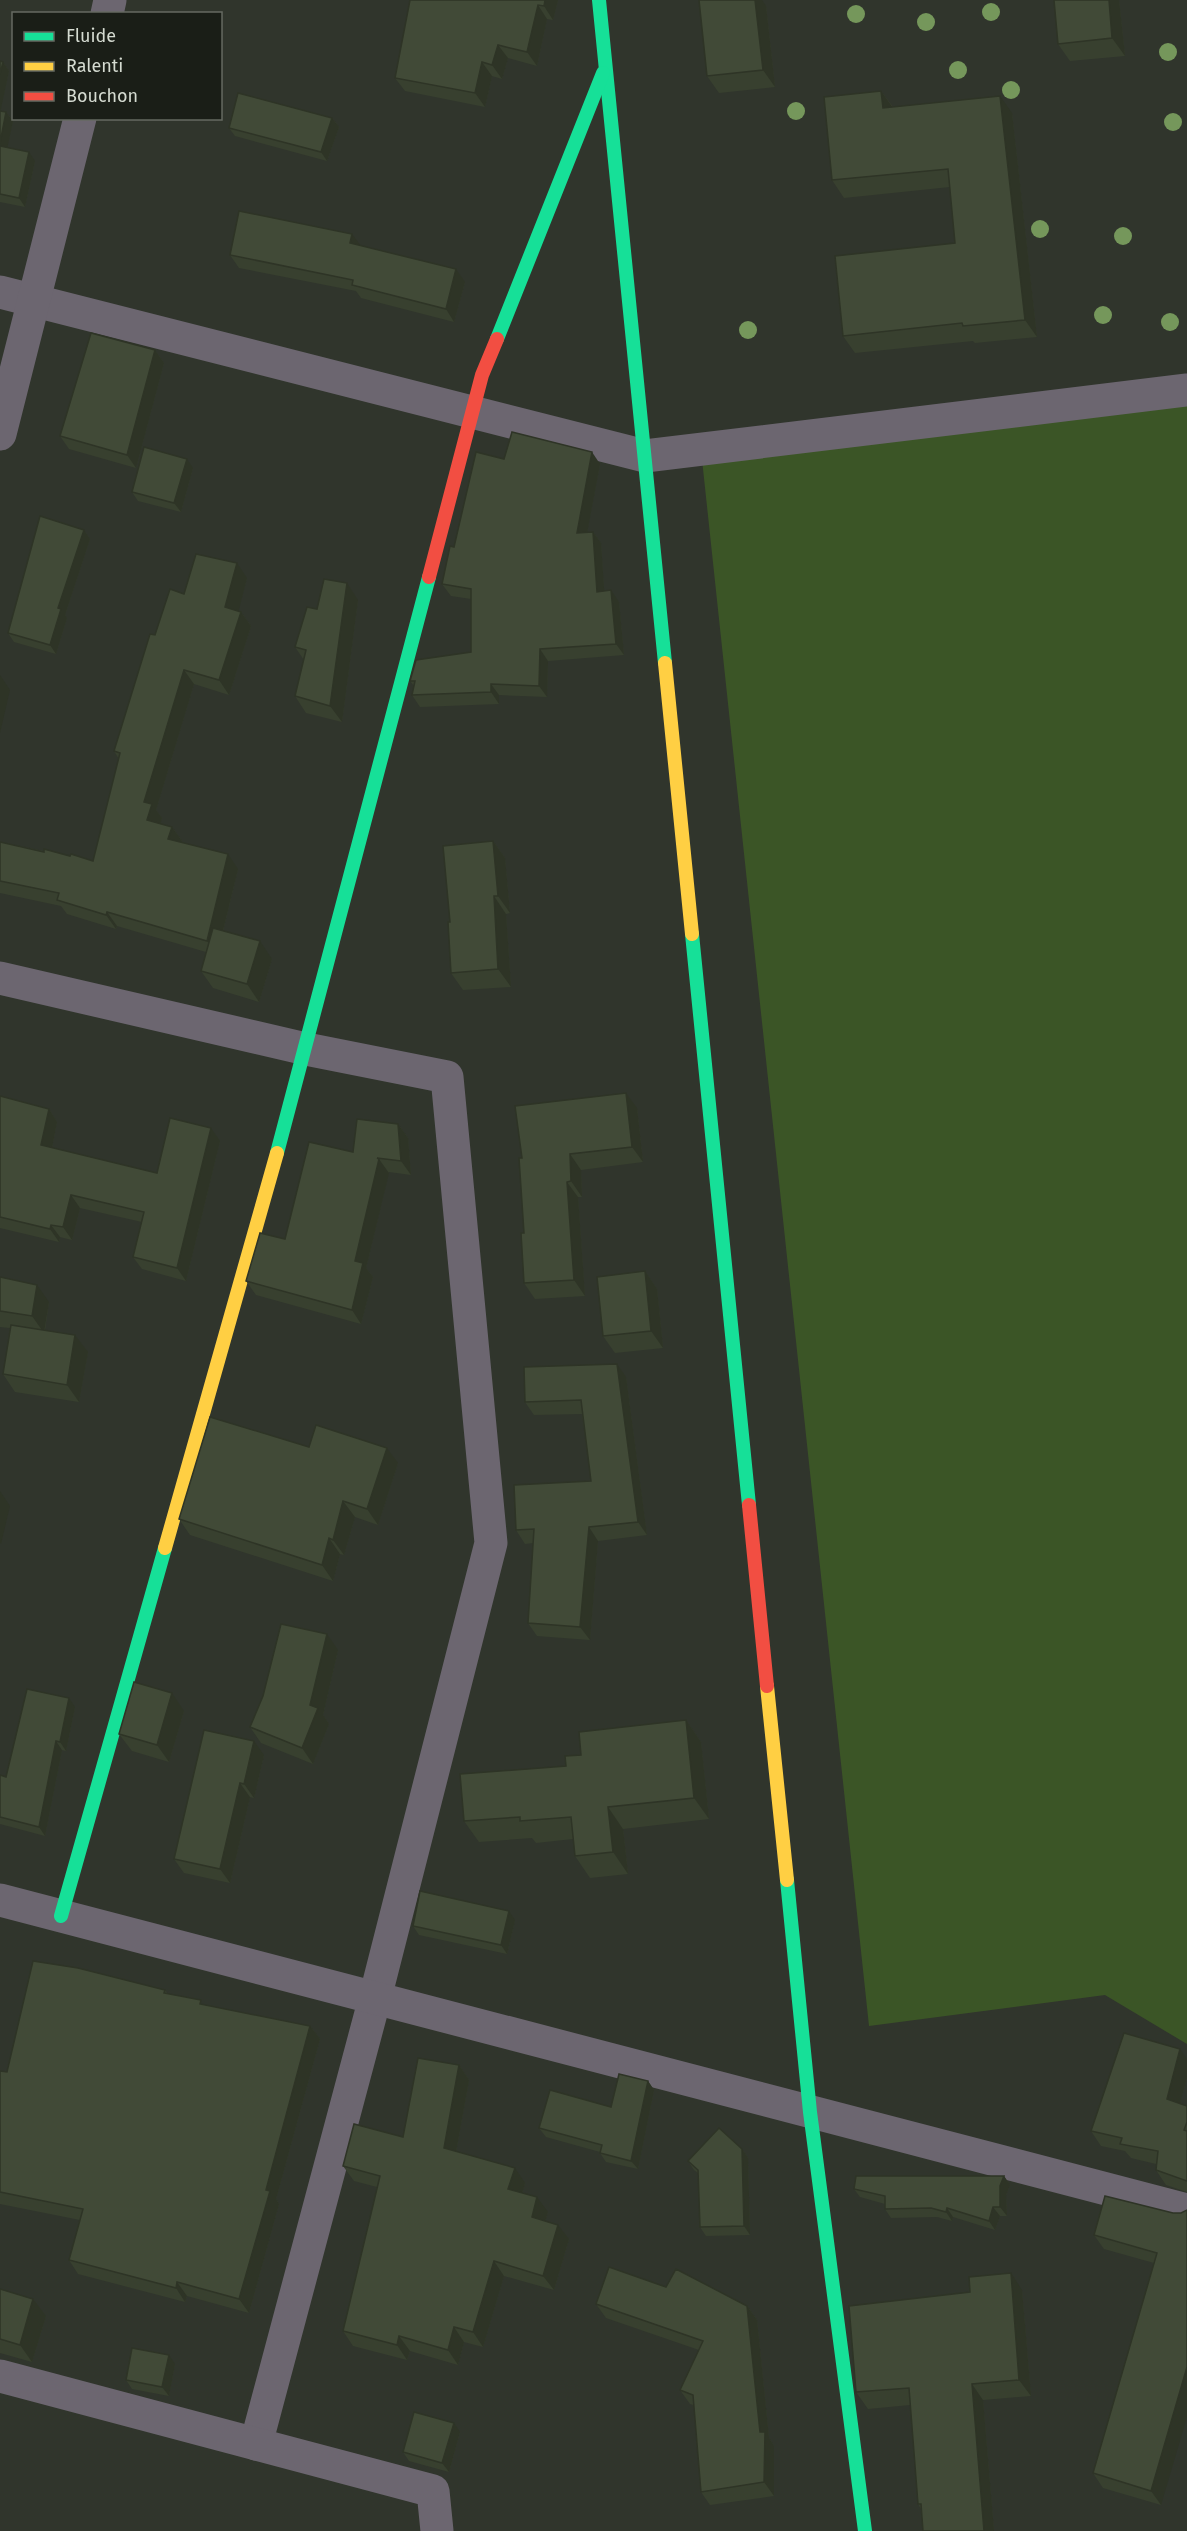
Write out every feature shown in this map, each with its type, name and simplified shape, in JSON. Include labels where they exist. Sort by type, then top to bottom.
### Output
[{"type":"street","points":[[598,0],[810,2112],[865,2531]]},
{"type":"street","points":[[61,1916],[306,1049],[482,375],[605,68]]},
{"type":"street","points":[[0,434],[79,120]]},
{"type":"street","points":[[0,292],[645,456],[1187,390]]},
{"type":"street","points":[[0,978],[306,1049],[447,1077],[491,1543],[375,1998],[256,2444]]},
{"type":"street","points":[[0,1900],[1187,2210]]},
{"type":"street","points":[[0,2376],[433,2491],[437,2531]]},
{"type":"green space","points":[[1187,386],[1187,2044],[1105,1995],[869,2026],[701,450]]},
{"type":"building","points":[[410,0],[545,0],[544,6],[538,5],[527,52],[498,45],[492,65],[482,62],[475,93],[395,78]]},
{"type":"building","points":[[699,0],[755,0],[763,70],[707,76]]},
{"type":"building","points":[[1054,0],[1109,0],[1112,38],[1058,44]]},
{"type":"building","points":[[881,91],[883,108],[1000,96],[1025,320],[963,326],[962,323],[843,336],[835,256],[955,243],[948,169],[832,180],[824,97]]},
{"type":"building","points":[[238,93],[332,118],[321,152],[229,128]]},
{"type":"building","points":[[0,111],[6,112],[0,143]]},
{"type":"building","points":[[0,146],[29,152],[19,198],[0,194]]},
{"type":"building","points":[[239,211],[352,234],[350,243],[456,269],[446,309],[352,285],[353,280],[230,255]]},
{"type":"building","points":[[91,333],[155,350],[127,455],[60,436]]},
{"type":"building","points":[[512,432],[592,452],[577,533],[593,532],[597,592],[611,590],[616,644],[540,649],[539,686],[491,684],[491,692],[412,695],[415,681],[410,681],[416,660],[471,652],[471,589],[442,584],[450,546],[454,547],[476,452],[504,459]]},
{"type":"building","points":[[144,447],[187,459],[174,503],[132,492]]},
{"type":"building","points":[[40,516],[84,530],[58,608],[61,609],[50,645],[8,633]]},
{"type":"building","points":[[196,554],[237,563],[225,607],[241,612],[219,680],[184,670],[144,802],[152,804],[147,820],[172,827],[168,839],[228,854],[207,941],[57,900],[59,893],[0,881],[0,842],[44,852],[44,849],[70,856],[71,854],[93,861],[120,753],[114,751],[150,634],[155,635],[170,589],[184,594]]},
{"type":"building","points":[[324,579],[347,583],[330,706],[295,696],[306,650],[295,647],[307,607],[317,609]]},
{"type":"building","points":[[493,841],[498,896],[494,896],[498,969],[451,973],[448,922],[450,922],[443,846]]},
{"type":"building","points":[[213,928],[260,941],[247,984],[201,971]]},
{"type":"building","points":[[626,1093],[632,1147],[570,1154],[571,1181],[567,1182],[574,1280],[524,1283],[521,1233],[524,1233],[519,1158],[522,1158],[515,1106]]},
{"type":"building","points":[[0,1096],[49,1109],[41,1145],[157,1173],[170,1118],[211,1128],[177,1268],[133,1257],[144,1212],[71,1195],[63,1227],[51,1225],[50,1229],[0,1217]]},
{"type":"building","points":[[357,1119],[398,1124],[401,1161],[377,1158],[379,1159],[355,1261],[363,1263],[352,1310],[246,1281],[260,1233],[285,1239],[309,1142],[353,1152]]},
{"type":"building","points":[[645,1271],[651,1331],[603,1336],[597,1277]]},
{"type":"building","points":[[0,1277],[37,1285],[32,1316],[0,1311]]},
{"type":"building","points":[[11,1325],[75,1335],[67,1385],[3,1374]]},
{"type":"building","points":[[617,1364],[638,1522],[589,1527],[580,1627],[528,1623],[534,1529],[516,1530],[514,1485],[591,1481],[581,1400],[525,1402],[524,1367]]},
{"type":"building","points":[[210,1417],[309,1447],[316,1425],[387,1448],[367,1509],[343,1501],[333,1540],[329,1538],[322,1565],[179,1519]]},
{"type":"building","points":[[281,1624],[327,1634],[310,1705],[318,1708],[302,1748],[250,1727],[263,1696]]},
{"type":"building","points":[[134,1682],[172,1693],[157,1745],[119,1734]]},
{"type":"building","points":[[27,1689],[69,1698],[60,1742],[56,1741],[39,1827],[0,1817],[0,1775],[6,1777]]},
{"type":"building","points":[[686,1720],[694,1798],[608,1807],[613,1852],[575,1856],[571,1817],[520,1821],[520,1817],[464,1821],[460,1774],[566,1766],[565,1756],[581,1755],[579,1732]]},
{"type":"building","points":[[204,1730],[254,1741],[244,1784],[240,1783],[220,1869],[174,1859]]},
{"type":"building","points":[[420,1891],[509,1911],[501,1945],[413,1926]]},
{"type":"building","points":[[33,1961],[78,1968],[165,1990],[164,1993],[201,2000],[200,2004],[310,2026],[266,2190],[270,2191],[239,2299],[177,2282],[176,2288],[69,2260],[83,2209],[0,2192],[0,2071],[7,2072]]},
{"type":"building","points":[[1124,2033],[1180,2049],[1167,2099],[1187,2106],[1187,2122],[1184,2130],[1187,2131],[1187,2181],[1156,2170],[1158,2151],[1120,2144],[1122,2138],[1091,2131]]},
{"type":"building","points":[[418,2058],[459,2065],[444,2148],[515,2168],[508,2189],[537,2197],[532,2217],[558,2225],[543,2276],[494,2261],[473,2332],[454,2327],[448,2350],[399,2336],[397,2345],[343,2331],[380,2176],[343,2166],[354,2124],[403,2137]]},
{"type":"building","points":[[619,2074],[648,2081],[631,2161],[600,2153],[602,2145],[539,2128],[550,2090],[611,2107]]},
{"type":"building","points":[[719,2128],[742,2149],[744,2226],[700,2227],[698,2170],[688,2161]]},
{"type":"building","points":[[856,2176],[1004,2176],[1000,2186],[1000,2207],[993,2207],[989,2221],[947,2208],[946,2212],[931,2208],[885,2209],[885,2196],[854,2189]]},
{"type":"building","points":[[1105,2196],[1173,2213],[1187,2210],[1187,2367],[1151,2491],[1093,2473],[1157,2253],[1094,2235]]},
{"type":"building","points":[[609,2267],[666,2287],[676,2269],[747,2306],[760,2432],[765,2432],[764,2482],[701,2492],[693,2395],[680,2390],[703,2341],[596,2304]]},
{"type":"building","points":[[1011,2273],[1019,2380],[972,2384],[984,2531],[923,2531],[921,2504],[918,2504],[909,2388],[856,2392],[849,2306],[970,2292],[969,2277]]},
{"type":"building","points":[[0,2289],[33,2299],[20,2345],[0,2339]]},
{"type":"building","points":[[132,2348],[169,2355],[162,2387],[126,2380]]},
{"type":"building","points":[[414,2412],[454,2423],[442,2463],[403,2452]]},
{"type":"traffic: fast","points":[[599,0],[665,663]]},
{"type":"traffic: fast","points":[[497,339],[603,73]]},
{"type":"traffic: fast","points":[[277,1153],[429,577]]},
{"type":"traffic: fast","points":[[692,934],[749,1505]]},
{"type":"traffic: fast","points":[[61,1916],[165,1548]]},
{"type":"traffic: fast","points":[[787,1880],[810,2112],[865,2531]]},
{"type":"traffic: slow","points":[[665,663],[692,934]]},
{"type":"traffic: slow","points":[[165,1548],[277,1153]]},
{"type":"traffic: slow","points":[[767,1686],[787,1880]]},
{"type":"traffic: jam","points":[[429,577],[482,375],[497,339]]},
{"type":"traffic: jam","points":[[749,1505],[767,1686]]}]
